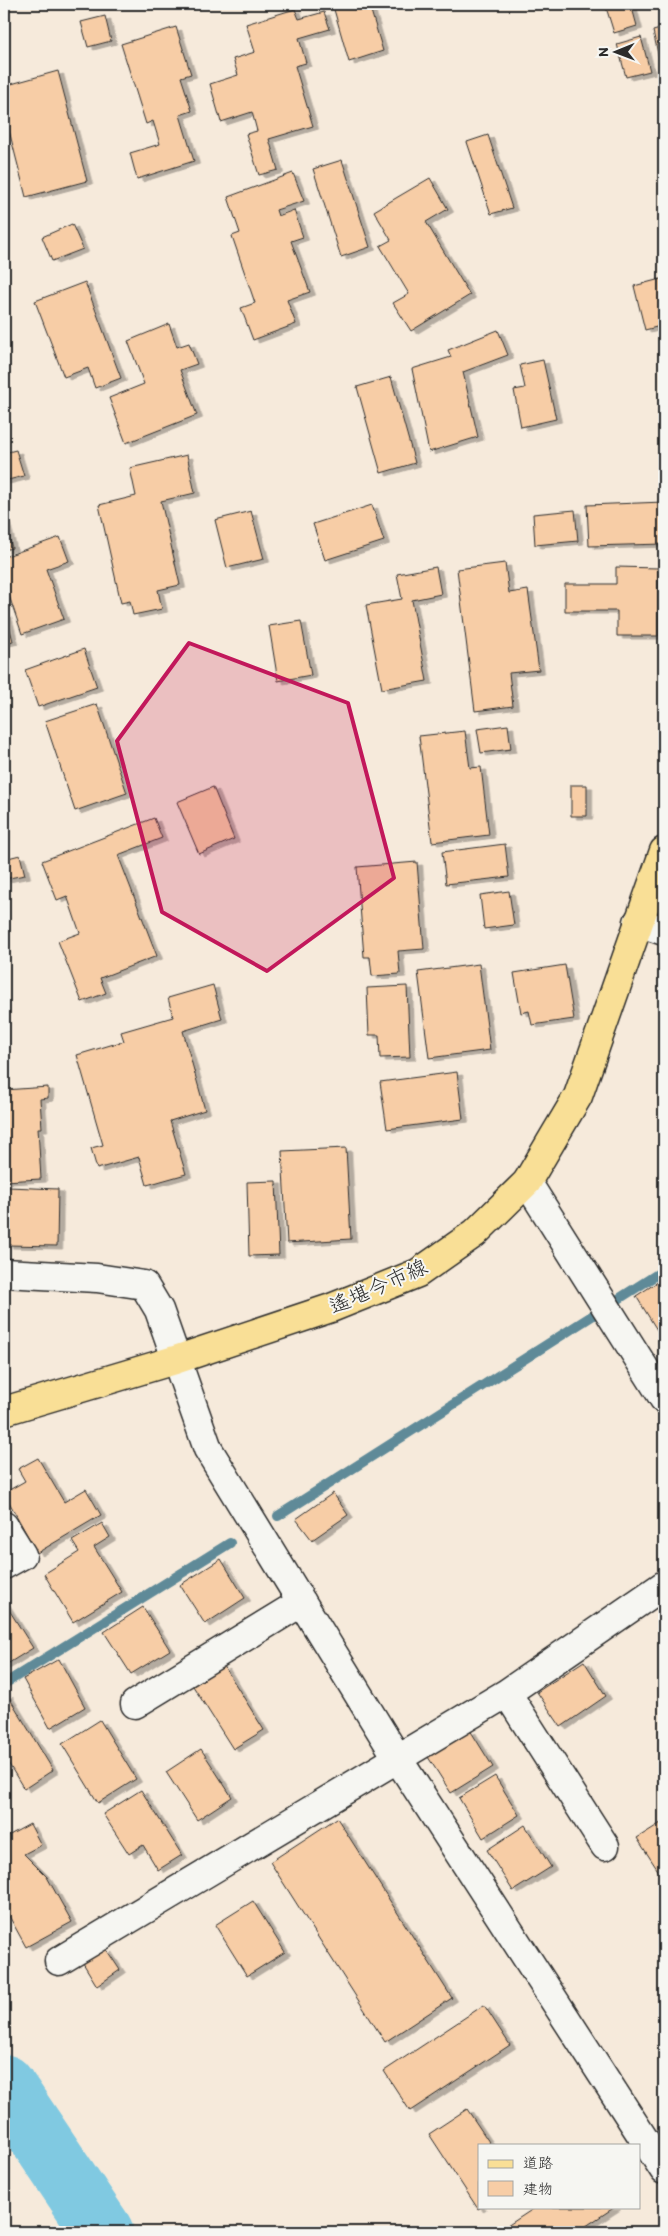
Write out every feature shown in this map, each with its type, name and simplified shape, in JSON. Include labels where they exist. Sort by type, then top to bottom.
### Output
[{"type":"main road","name":"遙堪今市線","points":[[4,1411],[175,1360],[331,1308],[418,1273],[476,1234],[527,1182],[578,1096],[664,851]]},
{"type":"street","points":[[638,922],[664,931]]},
{"type":"street","points":[[527,1182],[664,1399]]},
{"type":"street","points":[[4,1273],[97,1278],[144,1285],[159,1310],[175,1360],[208,1449],[398,1759],[664,2170]]},
{"type":"street","points":[[4,1526],[22,1555],[4,1565]]},
{"type":"street","points":[[60,1961],[507,1693],[664,1585]]},
{"type":"street","points":[[135,1704],[302,1602]]},
{"type":"street","points":[[507,1693],[605,1846]]},
{"type":"highlighted area","points":[[189,643],[348,703],[394,878],[267,971],[162,912],[117,741]]},
{"type":"building","points":[[340,4],[369,4],[383,51],[349,62],[333,6]]},
{"type":"building","points":[[605,4],[631,4],[637,26],[614,33]]},
{"type":"building","points":[[295,9],[299,19],[324,12],[330,29],[299,38],[306,63],[295,66],[313,126],[269,139],[278,170],[259,175],[246,134],[257,131],[252,112],[221,122],[210,84],[238,75],[233,59],[255,52],[246,24]]},
{"type":"building","points":[[105,16],[111,41],[88,47],[81,22]]},
{"type":"building","points":[[176,27],[191,74],[181,77],[192,111],[180,115],[194,161],[137,179],[130,153],[160,144],[153,121],[146,124],[121,44]]},
{"type":"building","points":[[664,28],[664,62],[660,63],[653,31]]},
{"type":"building","points":[[641,37],[650,71],[626,77],[617,44]]},
{"type":"building","points":[[58,71],[87,181],[26,197],[4,111],[4,86]]},
{"type":"building","points":[[488,135],[512,208],[491,214],[467,142]]},
{"type":"building","points":[[342,160],[370,247],[341,257],[313,169]]},
{"type":"building","points":[[293,173],[304,201],[276,210],[278,216],[294,210],[303,237],[291,241],[310,292],[287,300],[296,324],[253,340],[241,308],[255,303],[232,236],[240,233],[228,197]]},
{"type":"building","points":[[430,178],[448,209],[426,222],[470,295],[411,331],[393,303],[409,294],[380,246],[391,240],[374,211]]},
{"type":"building","points":[[72,224],[83,249],[52,261],[42,237]]},
{"type":"building","points":[[664,278],[664,325],[645,330],[634,286]]},
{"type":"building","points":[[85,282],[121,378],[95,388],[88,368],[64,377],[35,301]]},
{"type":"building","points":[[169,324],[177,347],[189,343],[197,364],[180,370],[197,415],[126,443],[109,398],[144,384],[128,341]]},
{"type":"building","points":[[498,330],[508,355],[463,372],[478,437],[429,452],[412,369],[451,357],[448,350]]},
{"type":"building","points":[[543,360],[556,419],[521,427],[514,390],[525,388],[520,365]]},
{"type":"building","points":[[391,377],[415,463],[381,473],[357,387]]},
{"type":"building","points":[[16,450],[24,476],[4,481],[4,453]]},
{"type":"building","points":[[187,455],[195,493],[161,501],[180,585],[158,590],[162,609],[133,615],[130,601],[121,603],[99,505],[136,496],[130,468]]},
{"type":"building","points":[[664,502],[664,544],[589,546],[587,505]]},
{"type":"building","points":[[372,505],[384,541],[325,560],[313,524]]},
{"type":"building","points":[[575,510],[578,541],[535,545],[533,514]]},
{"type":"building","points":[[251,511],[264,559],[227,568],[215,520]]},
{"type":"building","points":[[4,518],[12,548],[4,550]]},
{"type":"building","points":[[60,537],[69,561],[46,569],[64,619],[22,634],[4,581],[4,557]]},
{"type":"building","points":[[505,563],[509,593],[528,590],[539,670],[509,673],[513,706],[475,711],[457,569]]},
{"type":"building","points":[[436,567],[441,594],[412,600],[427,681],[382,689],[366,605],[402,599],[397,574]]},
{"type":"building","points":[[616,567],[658,568],[658,636],[617,636],[617,611],[565,611],[565,584],[616,584]]},
{"type":"building","points":[[6,614],[13,641],[4,643],[4,615]]},
{"type":"building","points":[[301,621],[311,675],[278,681],[269,626]]},
{"type":"building","points":[[84,649],[97,687],[38,707],[25,670]]},
{"type":"building","points":[[97,704],[127,793],[75,811],[45,721]]},
{"type":"building","points":[[508,725],[511,749],[481,753],[477,729]]},
{"type":"building","points":[[465,731],[470,768],[481,767],[489,835],[432,842],[419,736]]},
{"type":"building","points":[[571,785],[587,785],[587,816],[571,816]]},
{"type":"building","points":[[213,787],[234,839],[199,854],[177,802]]},
{"type":"building","points":[[154,818],[162,838],[118,855],[157,956],[100,978],[106,993],[82,1002],[58,941],[80,933],[67,896],[57,900],[42,861]]},
{"type":"building","points":[[505,844],[509,877],[446,884],[442,852]]},
{"type":"building","points":[[20,855],[25,875],[4,879],[4,859]]},
{"type":"building","points":[[417,862],[424,949],[398,951],[400,974],[372,976],[370,957],[364,957],[357,867]]},
{"type":"building","points":[[509,891],[514,925],[484,929],[480,895]]},
{"type":"building","points":[[479,964],[490,1050],[429,1058],[418,972]]},
{"type":"building","points":[[565,965],[574,1019],[532,1025],[529,1011],[521,1013],[514,973]]},
{"type":"building","points":[[213,985],[222,1019],[183,1031],[205,1110],[170,1121],[186,1174],[147,1185],[139,1157],[97,1169],[91,1148],[103,1145],[77,1055],[124,1041],[121,1032],[173,1017],[168,998]]},
{"type":"building","points":[[407,986],[410,1057],[380,1058],[379,1035],[369,1035],[367,988]]},
{"type":"building","points":[[457,1072],[463,1119],[387,1129],[380,1082]]},
{"type":"building","points":[[48,1087],[48,1098],[40,1099],[42,1128],[38,1128],[41,1179],[4,1181],[4,1090]]},
{"type":"building","points":[[346,1148],[351,1239],[287,1243],[282,1151]]},
{"type":"building","points":[[276,1181],[279,1255],[249,1256],[247,1182]]},
{"type":"building","points":[[8,1187],[58,1189],[57,1246],[7,1245]]},
{"type":"building","points":[[664,1278],[664,1337],[662,1338],[636,1296]]},
{"type":"building","points":[[38,1458],[64,1502],[86,1489],[101,1515],[37,1553],[4,1493],[25,1481],[18,1469]]},
{"type":"building","points":[[333,1493],[348,1515],[312,1540],[296,1519]]},
{"type":"building","points":[[102,1523],[110,1537],[94,1547],[122,1592],[73,1622],[44,1574],[79,1552],[72,1541]]},
{"type":"building","points":[[221,1559],[245,1598],[205,1624],[180,1585]]},
{"type":"building","points":[[4,1602],[33,1648],[4,1666]]},
{"type":"building","points":[[143,1607],[170,1650],[131,1674],[104,1632]]},
{"type":"building","points":[[59,1659],[85,1707],[50,1728],[23,1679]]},
{"type":"building","points":[[584,1661],[606,1696],[561,1727],[537,1692]]},
{"type":"building","points":[[224,1666],[264,1730],[233,1749],[193,1686]]},
{"type":"building","points":[[7,1694],[53,1770],[24,1789],[4,1756],[4,1696]]},
{"type":"building","points":[[100,1720],[136,1779],[98,1803],[62,1744]]},
{"type":"building","points":[[470,1730],[493,1767],[451,1793],[428,1757]]},
{"type":"building","points":[[201,1749],[232,1797],[197,1820],[166,1772]]},
{"type":"building","points":[[495,1776],[519,1815],[483,1838],[459,1798]]},
{"type":"building","points":[[141,1790],[182,1855],[158,1870],[143,1845],[129,1854],[103,1814]]},
{"type":"building","points":[[337,1818],[452,1998],[385,2042],[270,1862]]},
{"type":"building","points":[[664,1821],[664,1868],[659,1872],[637,1838]]},
{"type":"building","points":[[30,1824],[41,1845],[24,1854],[47,1877],[72,1922],[26,1947],[4,1907],[4,1838]]},
{"type":"building","points":[[525,1825],[551,1867],[513,1891],[487,1850]]},
{"type":"building","points":[[253,1901],[285,1952],[247,1976],[215,1925]]},
{"type":"building","points":[[106,1949],[120,1970],[97,1986],[83,1963]]},
{"type":"building","points":[[484,2005],[510,2045],[410,2111],[384,2071]]},
{"type":"building","points":[[467,2109],[490,2144],[478,2144],[480,2208],[478,2209],[429,2134]]},
{"type":"building","points":[[534,2208],[613,2208],[577,2232],[498,2232]]},
{"type":"waterway","points":[[278,1516],[664,1270]]},
{"type":"waterway","points":[[4,1684],[230,1543]]},
{"type":"waterway","points":[[4,2085],[103,2232]]}]
